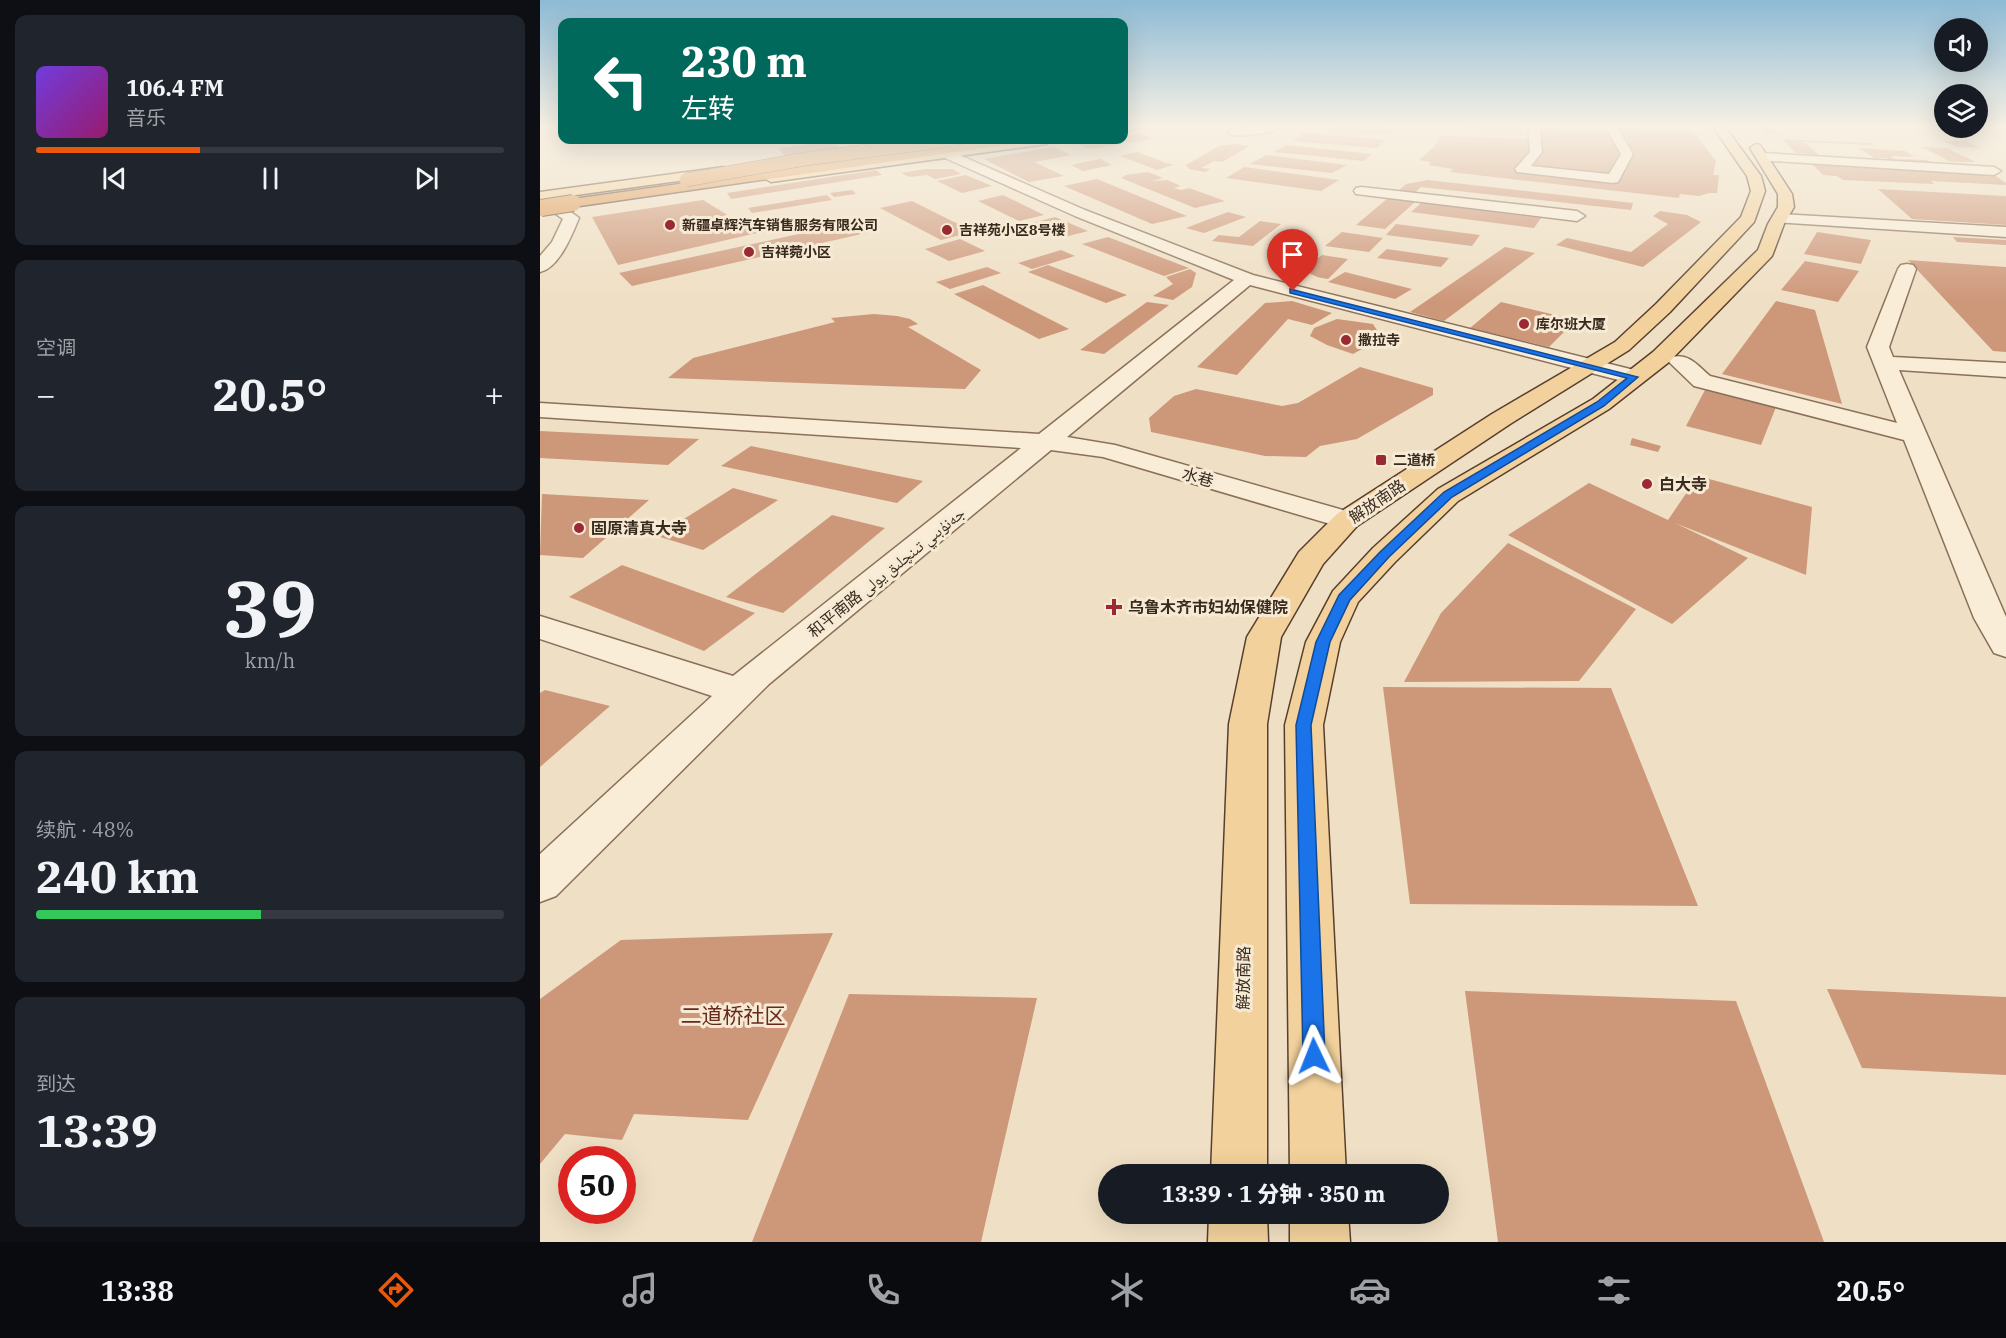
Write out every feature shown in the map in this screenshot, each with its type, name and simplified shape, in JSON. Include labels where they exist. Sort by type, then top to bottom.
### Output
[{"type":"highway","points":[[540,206],[658,185]]},
{"type":"highway","points":[[540,206],[695,185]]},
{"type":"main road","points":[[540,196],[627,185]]},
{"type":"main road","points":[[559,208],[699,185]]},
{"type":"main road","name":"解放南路","points":[[1239,1164],[1248,724],[1264,637],[1310,559],[1347,520],[1501,419],[1622,346],[1663,308],[1752,213],[1758,191],[1756,185]]},
{"type":"main road","points":[[1318,1164],[1304,725],[1323,642],[1344,598],[1384,555],[1448,495],[1601,404],[1661,357],[1766,252],[1776,224],[1786,207],[1785,194],[1780,185]]},
{"type":"main road","points":[[1238,1224],[1238,1242]]},
{"type":"main road","points":[[1319,1224],[1320,1242]]},
{"type":"street","points":[[1026,185],[1080,213],[1247,279],[1634,377]]},
{"type":"street","points":[[1361,191],[1577,216]]},
{"type":"street","points":[[540,196],[571,218],[560,244],[540,267]]},
{"type":"street","points":[[540,206],[559,208]]},
{"type":"street","points":[[1780,219],[2006,232]]},
{"type":"street","points":[[1907,269],[1878,347],[1990,618],[2006,645]]},
{"type":"street","name":"和平南路 جەنۇبىي تىنچلىق يولى","points":[[540,882],[740,692],[1247,279]]},
{"type":"street","points":[[1680,362],[1702,381],[1914,435]]},
{"type":"street","points":[[1885,363],[2006,370]]},
{"type":"street","name":"水巷","points":[[540,410],[1046,442],[1106,450],[1347,520]]},
{"type":"street","points":[[540,627],[740,692]]},
{"type":"building","points":[[779,185],[819,185],[731,199],[727,193]]},
{"type":"building","points":[[945,185],[992,186],[962,193]]},
{"type":"building","points":[[1111,185],[1187,216],[1152,224],[1064,186]]},
{"type":"building","points":[[1138,185],[1179,185],[1181,186],[1174,188],[1181,190],[1189,188],[1225,201],[1195,208]]},
{"type":"building","points":[[1277,185],[1331,185],[1321,191]]},
{"type":"building","points":[[1405,185],[1472,185],[1633,203],[1631,210],[1421,187],[1413,194],[1397,192]]},
{"type":"building","points":[[1564,185],[1718,185],[1717,193],[1699,196],[1680,194],[1679,198]]},
{"type":"building","points":[[1878,189],[2006,196],[2006,225],[1912,219]]},
{"type":"building","points":[[852,190],[856,194],[834,197],[830,193]]},
{"type":"building","points":[[827,195],[832,200],[752,213],[748,208]]},
{"type":"building","points":[[1003,195],[1044,215],[1019,221],[978,201]]},
{"type":"building","points":[[1388,198],[1415,202],[1385,229],[1356,225]]},
{"type":"building","name":"新疆卓辉汽车销售服务有限公司","points":[[703,200],[757,233],[618,265],[592,217]]},
{"type":"building","points":[[912,201],[975,231],[941,240],[880,208]]},
{"type":"building","points":[[1421,203],[1541,218],[1534,228],[1411,212]]},
{"type":"building","points":[[1660,211],[1687,215],[1701,222],[1643,267],[1556,245],[1567,238],[1631,252],[1668,224],[1653,216]]},
{"type":"building","points":[[1228,212],[1246,217],[1204,233],[1186,228]]},
{"type":"building","points":[[1055,217],[1088,231],[1061,238],[1028,224]]},
{"type":"building","name":"吉祥菀小区","points":[[858,221],[875,231],[632,286],[619,273]]},
{"type":"building","points":[[1260,221],[1281,224],[1253,246],[1212,241],[1219,235],[1239,237]]},
{"type":"building","points":[[1396,224],[1480,235],[1472,246],[1386,235]]},
{"type":"building","points":[[1342,232],[1383,238],[1369,252],[1325,246]]},
{"type":"building","points":[[1817,232],[1871,240],[1861,264],[1804,254]]},
{"type":"building","points":[[1108,237],[1189,268],[1164,276],[1082,244]]},
{"type":"building","points":[[1953,237],[2006,240],[2006,245],[1957,242]]},
{"type":"building","points":[[960,239],[985,251],[949,261],[925,249]]},
{"type":"building","points":[[1505,247],[1535,253],[1444,321],[1410,312]]},
{"type":"building","points":[[1387,249],[1449,258],[1441,267],[1377,258]]},
{"type":"building","points":[[1061,250],[1075,256],[1032,269],[1018,263]]},
{"type":"building","points":[[1322,255],[1348,259],[1328,279],[1317,277],[1303,270]]},
{"type":"building","points":[[1908,260],[2006,267],[2006,352],[1993,351]]},
{"type":"building","points":[[1805,261],[1859,271],[1838,302],[1781,290]]},
{"type":"building","points":[[1048,265],[1127,295],[1106,303],[1028,272]]},
{"type":"building","points":[[987,267],[1001,273],[950,289],[936,282]]},
{"type":"building","points":[[1190,269],[1196,273],[1192,287],[1173,300],[1153,296],[1173,284],[1166,277]]},
{"type":"building","points":[[1345,272],[1412,289],[1395,299],[1328,282]]},
{"type":"building","points":[[983,285],[1069,329],[1039,339],[954,294]]},
{"type":"building","points":[[1292,301],[1332,313],[1312,325],[1288,319],[1237,375],[1197,367],[1265,303]]},
{"type":"building","points":[[1776,301],[1815,310],[1842,404],[1722,374]]},
{"type":"building","points":[[1147,302],[1169,305],[1104,354],[1080,350]]},
{"type":"building","name":"库尔班大厦","points":[[1501,302],[1576,320],[1549,347],[1470,328]]},
{"type":"building","points":[[874,314],[910,319],[918,324],[908,327],[981,370],[965,389],[668,378],[693,358],[835,322],[831,318]]},
{"type":"building","name":"撒拉寺","points":[[1337,319],[1373,324],[1380,335],[1373,343],[1353,354],[1310,336],[1314,328]]},
{"type":"building","points":[[1360,367],[1433,388],[1433,395],[1357,439],[1320,446],[1306,457],[1265,456],[1151,432],[1149,418],[1174,396],[1196,389],[1282,406],[1298,403]]},
{"type":"building","points":[[1705,390],[1776,407],[1761,445],[1686,426]]},
{"type":"building","points":[[540,431],[699,439],[668,465],[540,458]]},
{"type":"building","points":[[1632,438],[1661,446],[1658,452],[1630,445]]},
{"type":"building","points":[[751,446],[923,481],[897,503],[721,466]]},
{"type":"building","points":[[1698,476],[1812,507],[1806,575],[1675,523],[1748,558],[1672,624],[1508,535],[1589,483],[1668,520]]},
{"type":"building","points":[[733,488],[778,500],[703,550],[657,536]]},
{"type":"building","name":"固原清真大寺","points":[[542,494],[649,500],[583,558],[540,555]]},
{"type":"building","points":[[832,515],[885,528],[783,613],[726,597]]},
{"type":"building","points":[[1508,543],[1636,609],[1579,681],[1404,682],[1441,613]]},
{"type":"building","points":[[622,565],[755,613],[704,651],[569,597]]},
{"type":"building","points":[[1383,687],[1611,688],[1698,906],[1410,904]]},
{"type":"building","points":[[545,690],[610,706],[540,767],[540,693]]},
{"type":"building","points":[[833,933],[748,1120],[634,1114],[622,1140],[565,1134],[540,1164],[540,999],[621,940]]},
{"type":"building","points":[[1827,989],[2006,997],[2006,1075],[1862,1068]]},
{"type":"building","points":[[1465,991],[1736,1001],[1824,1242],[1498,1242]]},
{"type":"building","points":[[849,994],[1037,998],[981,1242],[752,1242]]},
{"type":"place","name":"新疆卓辉汽车销售服务有限公司","points":[[670,225]]},
{"type":"place","name":"吉祥苑小区8号楼","points":[[947,230]]},
{"type":"place","name":"吉祥菀小区","points":[[749,252]]},
{"type":"place","name":"库尔班大厦","points":[[1524,324]]},
{"type":"place","name":"撒拉寺","points":[[1346,340]]},
{"type":"place","name":"二道桥","points":[[1381,460]]},
{"type":"place","name":"白大寺","points":[[1647,484]]},
{"type":"place","name":"固原清真大寺","points":[[579,528]]},
{"type":"place","name":"乌鲁木齐市妇幼保健院","points":[[1114,607]]},
{"type":"district","name":"二道桥社区","points":[[733,1015]]},
{"type":"route","points":[[1293,291],[1634,377],[1601,404],[1448,495],[1384,555],[1344,598],[1323,642],[1304,725],[1314,1056]]}]
